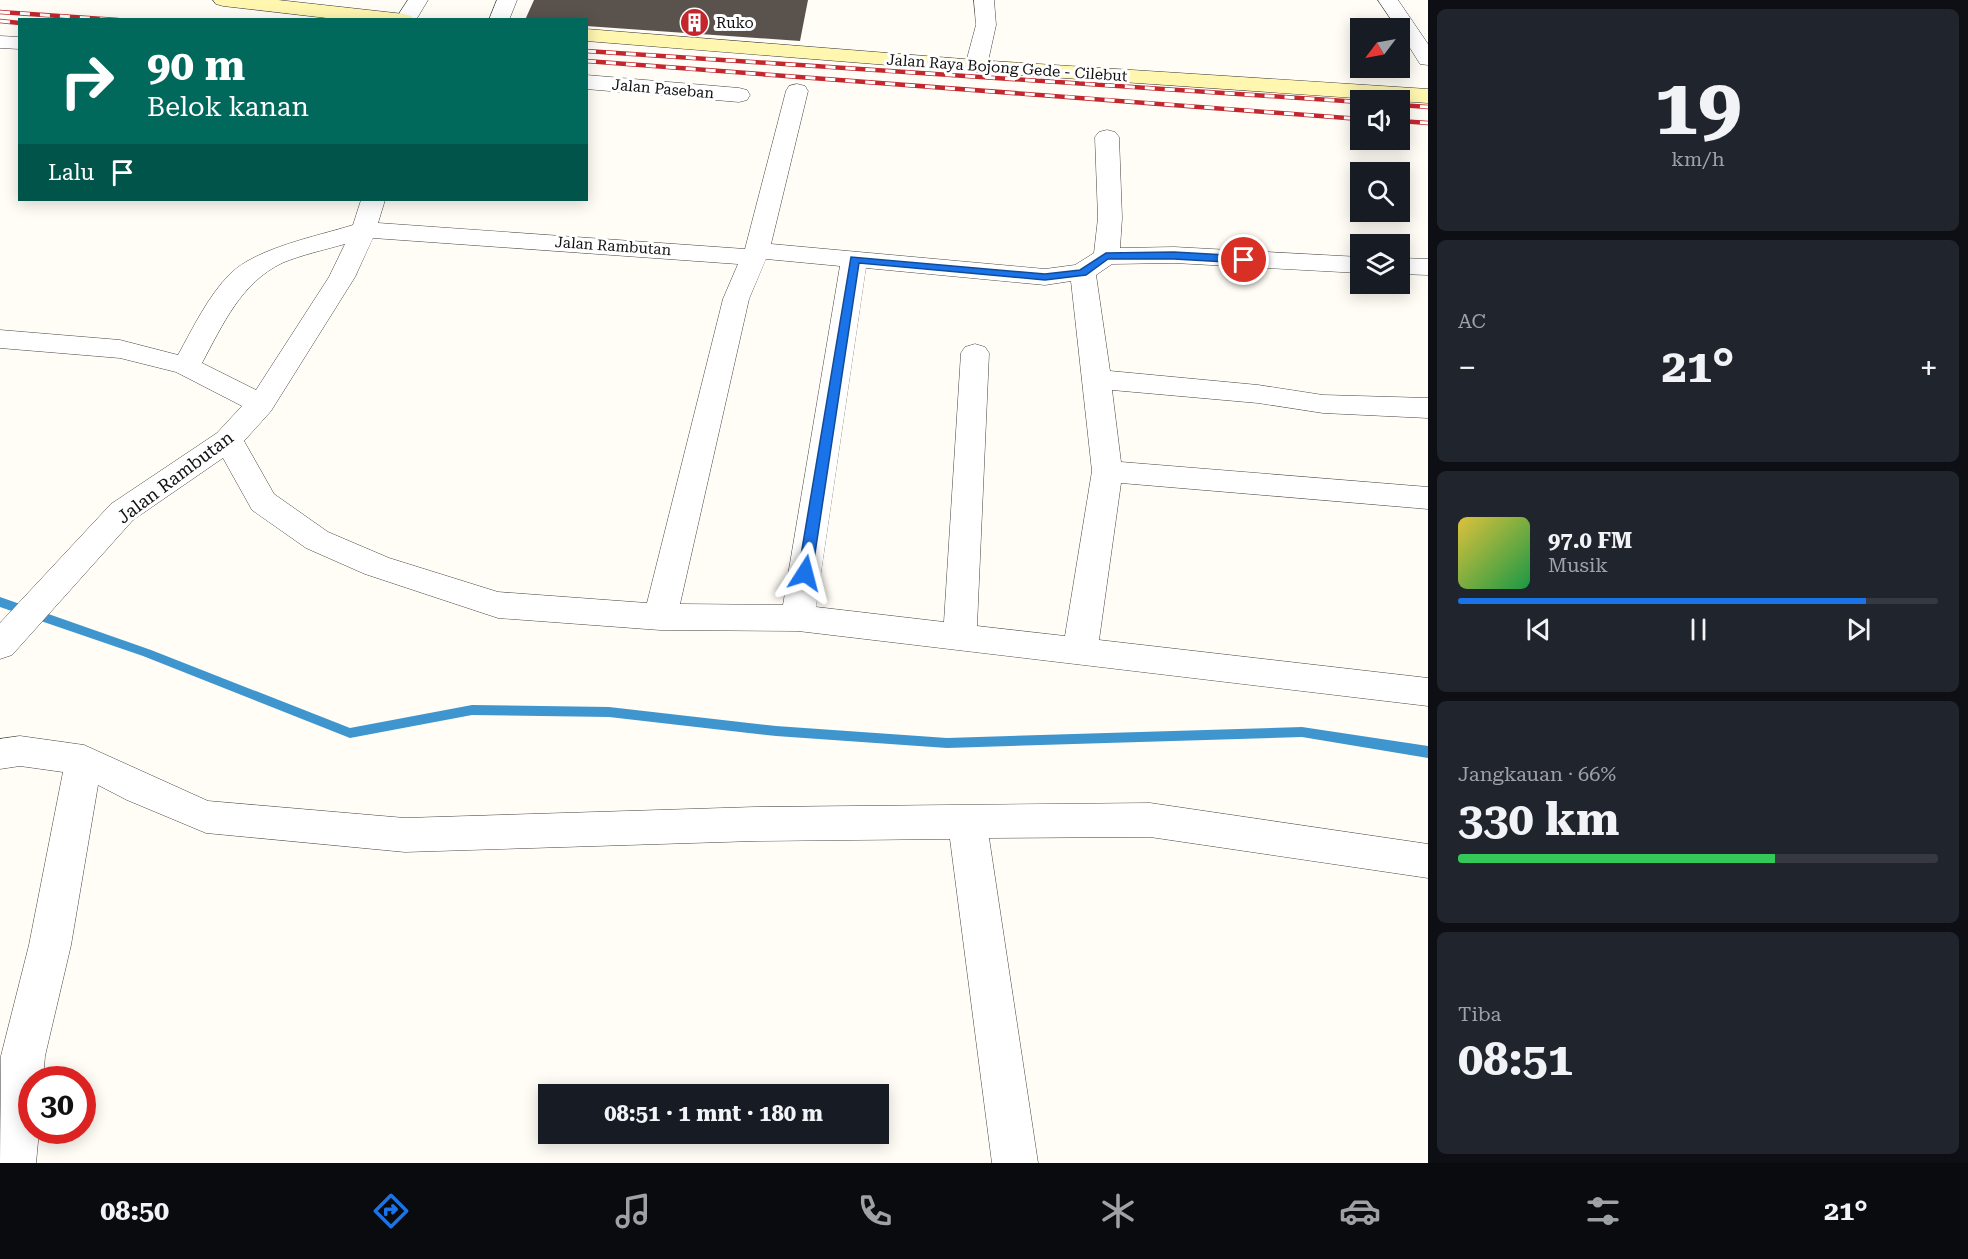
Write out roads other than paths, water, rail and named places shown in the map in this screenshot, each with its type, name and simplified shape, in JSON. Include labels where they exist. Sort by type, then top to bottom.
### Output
[{"type":"main road","points":[[224,0],[386,18]]},
{"type":"main road","name":"Jalan Raya Bojong Gede - Cilebut","points":[[588,35],[975,66],[1428,96]]},
{"type":"street","points":[[405,18],[418,0]]},
{"type":"street","points":[[500,18],[507,0]]},
{"type":"street","points":[[975,66],[986,25],[984,0]]},
{"type":"street","points":[[1388,0],[1428,59]]},
{"type":"street","points":[[0,42],[18,43]]},
{"type":"street","name":"Jalan Paseban","points":[[588,82],[739,95]]},
{"type":"street","points":[[660,617],[736,298],[755,253],[797,91]]},
{"type":"street","points":[[1080,651],[1107,471],[1097,379],[1094,264],[1110,218],[1107,137]]},
{"type":"street","name":"Jalan Rambutan","points":[[6,640],[122,512],[228,440],[261,404],[342,277],[364,230],[373,201]]},
{"type":"street","points":[[186,366],[214,315],[240,279],[273,258],[364,230]]},
{"type":"street","name":"Jalan Rambutan","points":[[364,230],[854,259],[1045,277],[1094,264],[1174,255],[1350,264]]},
{"type":"street","points":[[798,618],[854,259]]},
{"type":"street","points":[[1410,266],[1428,267]]},
{"type":"street","points":[[0,339],[120,349],[186,366],[261,404]]},
{"type":"street","points":[[960,635],[975,353]]},
{"type":"street","points":[[1097,379],[1258,394],[1323,404],[1428,408]]},
{"type":"street","points":[[228,440],[263,502],[317,540],[377,566],[498,605],[660,617],[798,618],[960,635],[1428,692]]},
{"type":"street","points":[[1107,471],[1428,498]]},
{"type":"street","points":[[0,754],[20,751],[84,760],[140,789],[206,817],[405,836],[755,824],[1150,820],[1428,861]]},
{"type":"street","points":[[13,1163],[23,1056],[50,945],[84,760]]},
{"type":"street","points":[[967,821],[1015,1163]]},
{"type":"waterway","points":[[0,602],[147,653],[350,733],[472,710],[609,712],[776,731],[947,743],[1302,732],[1428,752]]},
{"type":"railway","points":[[0,12],[88,18]]},
{"type":"railway","points":[[0,21],[18,23]]},
{"type":"railway","points":[[588,51],[1350,101]]},
{"type":"railway","points":[[588,61],[1350,118]]},
{"type":"railway","points":[[1410,106],[1428,107]]},
{"type":"railway","points":[[1410,122],[1428,123]]},
{"type":"place","name":"Ruko","points":[[695,23]]}]
